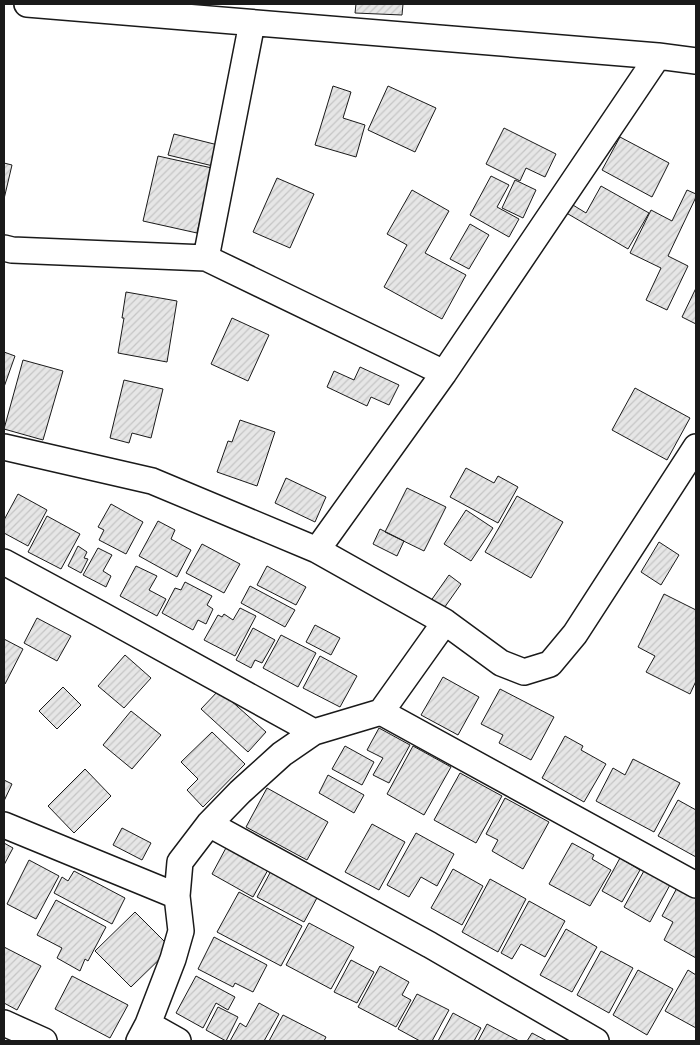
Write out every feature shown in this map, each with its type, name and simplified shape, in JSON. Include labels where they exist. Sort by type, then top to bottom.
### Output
[{"type":"street","points":[[27,4],[658,56],[696,61]]},
{"type":"street","points":[[206,258],[252,23]]},
{"type":"street","points":[[317,550],[444,373],[658,56]]},
{"type":"street","points":[[4,248],[206,258],[444,373]]},
{"type":"street","points":[[4,447],[152,481],[317,550],[445,622],[501,663],[524,672],[550,664],[575,634],[696,447]]},
{"type":"street","points":[[4,562],[314,732]]},
{"type":"street","points":[[178,1041],[144,1033],[173,959],[181,931],[177,896],[180,862],[209,824],[240,792],[282,754],[314,732],[381,712],[445,622]]},
{"type":"street","points":[[381,712],[696,885]]},
{"type":"street","points":[[209,824],[430,944],[596,1041]]},
{"type":"street","points":[[4,825],[177,896]]},
{"type":"street","points":[[4,1023],[44,1041]]},
{"type":"building","points":[[356,4],[403,4],[402,15],[355,13]]},
{"type":"building","points":[[333,86],[351,92],[343,118],[365,125],[356,157],[315,145]]},
{"type":"building","points":[[388,86],[436,108],[415,152],[368,130]]},
{"type":"building","points":[[504,128],[556,154],[545,177],[526,168],[520,181],[486,164]]},
{"type":"building","points":[[174,134],[218,145],[213,166],[168,155]]},
{"type":"building","points":[[620,137],[669,163],[652,197],[602,170]]},
{"type":"building","points":[[158,156],[212,168],[197,233],[143,221]]},
{"type":"building","points":[[4,163],[12,165],[4,199]]},
{"type":"building","points":[[491,176],[509,185],[497,207],[519,219],[509,237],[470,215]]},
{"type":"building","points":[[277,178],[314,194],[290,248],[253,232]]},
{"type":"building","points":[[515,180],[536,190],[523,218],[502,208]]},
{"type":"building","points":[[601,186],[649,213],[628,249],[563,211],[568,202],[586,213]]},
{"type":"building","points":[[412,190],[449,211],[425,253],[466,275],[442,319],[384,287],[407,245],[387,234]]},
{"type":"building","points":[[687,190],[696,194],[696,197],[668,256],[688,266],[667,310],[646,300],[661,268],[630,253],[651,210],[672,221]]},
{"type":"building","points":[[470,224],[489,235],[469,269],[450,259]]},
{"type":"building","points":[[696,288],[696,324],[682,317]]},
{"type":"building","points":[[126,292],[177,301],[167,362],[118,353]]},
{"type":"building","points":[[232,318],[269,335],[248,381],[211,364]]},
{"type":"building","points":[[4,352],[15,356],[4,387]]},
{"type":"building","points":[[23,360],[63,371],[43,440],[4,429]]},
{"type":"building","points":[[360,367],[399,385],[389,405],[371,397],[367,406],[327,387],[334,371],[354,380]]},
{"type":"building","points":[[124,380],[163,389],[151,438],[132,433],[129,443],[110,438]]},
{"type":"building","points":[[635,388],[690,418],[667,460],[612,430]]},
{"type":"building","points":[[240,420],[275,432],[257,486],[217,472],[228,441],[232,442]]},
{"type":"building","points":[[466,468],[494,483],[498,476],[518,487],[498,523],[450,497]]},
{"type":"building","points":[[286,478],[326,497],[315,522],[275,503]]},
{"type":"building","points":[[407,488],[446,507],[424,551],[385,532]]},
{"type":"building","points":[[18,494],[47,510],[28,546],[4,533],[4,520]]},
{"type":"building","points":[[517,496],[563,522],[531,578],[485,552]]},
{"type":"building","points":[[111,504],[143,522],[126,554],[99,540],[104,530],[98,527]]},
{"type":"building","points":[[466,510],[493,528],[471,561],[444,544]]},
{"type":"building","points":[[47,516],[80,534],[61,569],[28,552]]},
{"type":"building","points":[[158,521],[175,530],[171,539],[191,550],[177,577],[139,556]]},
{"type":"building","points":[[380,529],[404,541],[397,556],[373,544]]},
{"type":"building","points":[[659,542],[679,555],[661,585],[641,572]]},
{"type":"building","points":[[202,544],[240,564],[224,593],[186,573]]},
{"type":"building","points":[[78,546],[87,552],[84,558],[88,559],[81,573],[68,566]]},
{"type":"building","points":[[98,548],[112,555],[103,571],[111,576],[106,587],[83,575]]},
{"type":"building","points":[[136,566],[157,576],[149,590],[166,599],[157,616],[120,596]]},
{"type":"building","points":[[267,566],[306,587],[296,605],[257,585]]},
{"type":"building","points":[[449,575],[461,584],[442,611],[430,602]]},
{"type":"building","points":[[185,582],[212,596],[207,605],[213,609],[206,624],[198,620],[193,630],[162,613],[175,588],[181,590]]},
{"type":"building","points":[[250,586],[295,610],[285,627],[241,603]]},
{"type":"building","points":[[664,594],[696,610],[696,681],[690,694],[646,672],[655,656],[638,647]]},
{"type":"building","points":[[240,608],[256,616],[235,656],[204,640],[218,615],[222,617],[224,614],[233,620]]},
{"type":"building","points":[[37,618],[71,636],[57,661],[24,643]]},
{"type":"building","points":[[315,625],[340,638],[331,655],[306,642]]},
{"type":"building","points":[[253,628],[275,640],[262,663],[255,660],[251,668],[236,660]]},
{"type":"building","points":[[281,635],[316,653],[298,687],[263,668]]},
{"type":"building","points":[[4,639],[23,649],[5,684],[4,683]]},
{"type":"building","points":[[125,655],[151,678],[124,708],[98,686]]},
{"type":"building","points":[[320,656],[357,676],[340,707],[303,688]]},
{"type":"building","points":[[443,677],[479,697],[458,735],[421,715]]},
{"type":"building","points":[[63,687],[81,705],[57,729],[39,711]]},
{"type":"building","points":[[500,689],[554,717],[531,760],[499,743],[503,735],[481,724]]},
{"type":"building","points":[[219,690],[266,732],[248,752],[201,709]]},
{"type":"building","points":[[131,711],[161,735],[132,769],[103,745]]},
{"type":"building","points":[[379,728],[410,745],[389,783],[373,775],[383,758],[367,750]]},
{"type":"building","points":[[212,732],[245,764],[203,807],[187,790],[198,779],[181,762]]},
{"type":"building","points":[[565,736],[583,746],[581,750],[606,764],[584,802],[542,778]]},
{"type":"building","points":[[345,746],[374,762],[362,785],[332,769]]},
{"type":"building","points":[[413,746],[451,767],[424,815],[387,794]]},
{"type":"building","points":[[633,759],[680,783],[654,832],[596,801],[613,768],[625,775]]},
{"type":"building","points":[[85,769],[111,796],[74,833],[48,806]]},
{"type":"building","points":[[460,773],[502,796],[476,843],[434,820]]},
{"type":"building","points":[[328,775],[364,795],[354,813],[319,793]]},
{"type":"building","points":[[4,780],[12,784],[4,801]]},
{"type":"building","points":[[267,788],[328,822],[307,860],[246,827]]},
{"type":"building","points":[[505,798],[549,822],[523,869],[492,851],[498,840],[486,834]]},
{"type":"building","points":[[678,800],[696,810],[696,857],[658,836]]},
{"type":"building","points":[[372,824],[405,842],[379,890],[345,872]]},
{"type":"building","points":[[122,828],[151,843],[142,860],[113,845]]},
{"type":"building","points":[[416,833],[454,854],[437,886],[421,877],[409,897],[387,885]]},
{"type":"building","points":[[4,843],[13,848],[4,865]]},
{"type":"building","points":[[572,843],[594,855],[592,859],[611,870],[590,906],[549,884]]},
{"type":"building","points":[[227,846],[269,868],[253,897],[212,874]]},
{"type":"building","points":[[620,858],[640,870],[622,902],[602,891]]},
{"type":"building","points":[[29,860],[59,876],[36,919],[7,904]]},
{"type":"building","points":[[453,869],[483,886],[462,925],[431,908]]},
{"type":"building","points":[[645,869],[671,883],[650,922],[624,907]]},
{"type":"building","points":[[74,871],[125,898],[112,924],[54,893],[62,877],[68,881]]},
{"type":"building","points":[[271,871],[318,896],[304,922],[257,897]]},
{"type":"building","points":[[490,879],[526,899],[498,952],[462,932]]},
{"type":"building","points":[[678,886],[696,896],[696,958],[664,940],[673,922],[662,916]]},
{"type":"building","points":[[239,892],[302,926],[281,966],[217,932]]},
{"type":"building","points":[[56,900],[106,927],[88,961],[85,959],[80,971],[57,958],[62,948],[37,935]]},
{"type":"building","points":[[529,901],[565,921],[545,957],[521,944],[512,959],[501,953]]},
{"type":"building","points":[[135,912],[171,948],[131,987],[95,951]]},
{"type":"building","points":[[309,923],[354,947],[331,989],[286,965]]},
{"type":"building","points":[[566,929],[597,947],[572,992],[540,975]]},
{"type":"building","points":[[214,937],[267,965],[253,992],[235,983],[233,987],[198,969]]},
{"type":"building","points":[[4,947],[41,966],[17,1010],[4,1003]]},
{"type":"building","points":[[601,951],[633,968],[609,1013],[577,995]]},
{"type":"building","points":[[351,960],[374,972],[357,1003],[334,992]]},
{"type":"building","points":[[380,966],[409,982],[402,995],[411,1000],[396,1027],[358,1007]]},
{"type":"building","points":[[638,970],[673,989],[647,1035],[613,1015]]},
{"type":"building","points":[[688,970],[696,975],[696,1028],[665,1011]]},
{"type":"building","points":[[72,976],[128,1005],[110,1038],[55,1009]]},
{"type":"building","points":[[196,976],[235,997],[228,1010],[216,1003],[203,1028],[176,1013]]},
{"type":"building","points":[[417,994],[449,1010],[432,1041],[420,1041],[398,1029]]},
{"type":"building","points":[[259,1003],[279,1014],[264,1041],[230,1041],[240,1023],[246,1027]]},
{"type":"building","points":[[218,1007],[238,1017],[226,1041],[206,1030]]},
{"type":"building","points":[[453,1013],[481,1028],[474,1041],[438,1041]]},
{"type":"building","points":[[283,1015],[326,1037],[324,1041],[269,1041]]},
{"type":"building","points":[[487,1024],[519,1041],[478,1041]]},
{"type":"building","points":[[532,1033],[547,1041],[527,1041]]}]
